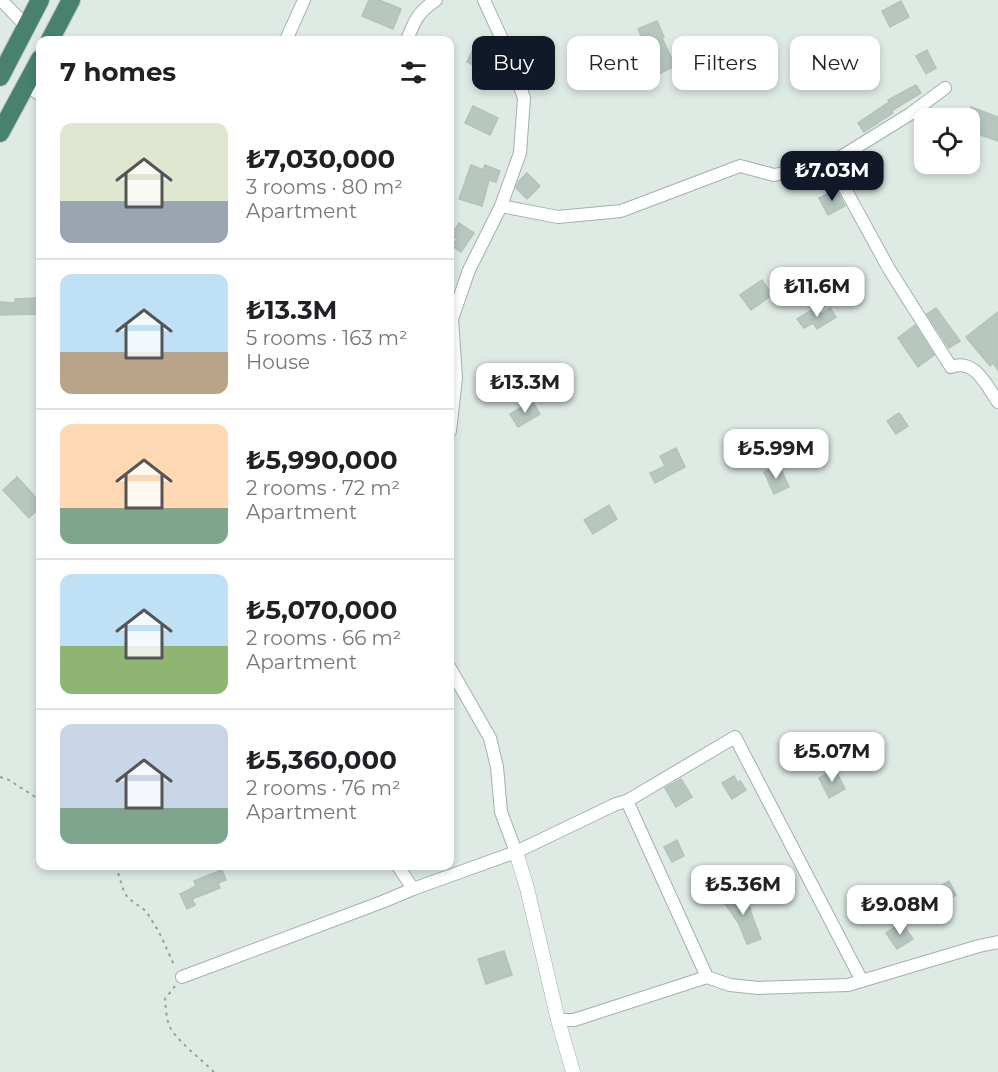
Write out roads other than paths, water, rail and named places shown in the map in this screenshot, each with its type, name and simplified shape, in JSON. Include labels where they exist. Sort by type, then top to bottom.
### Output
[{"type":"highway","points":[[0,77],[40,0]]},
{"type":"highway","points":[[52,36],[71,0]]},
{"type":"highway","points":[[0,133],[34,90]]},
{"type":"street","points":[[1,0],[26,26]]},
{"type":"street","points":[[288,36],[304,0]]},
{"type":"street","points":[[409,36],[417,15],[435,0]]},
{"type":"street","points":[[454,311],[469,270],[501,206],[520,153],[524,98],[506,48],[484,0]]},
{"type":"street","points":[[501,206],[558,217],[621,211],[740,166],[774,175],[831,163],[910,114],[945,88]]},
{"type":"street","points":[[831,163],[889,269],[951,367],[961,364],[974,369],[998,402]]},
{"type":"street","points":[[454,354],[456,378],[454,396]]},
{"type":"street","points":[[454,675],[490,738],[501,812],[527,888],[558,1020],[573,1072]]},
{"type":"street","points":[[182,977],[516,852],[616,804],[627,801],[735,737],[862,981]]},
{"type":"street","points":[[627,801],[707,977]]},
{"type":"street","points":[[401,870],[413,889]]},
{"type":"street","points":[[558,1020],[574,1020],[707,977],[730,985],[758,988],[848,985],[998,942]]}]
